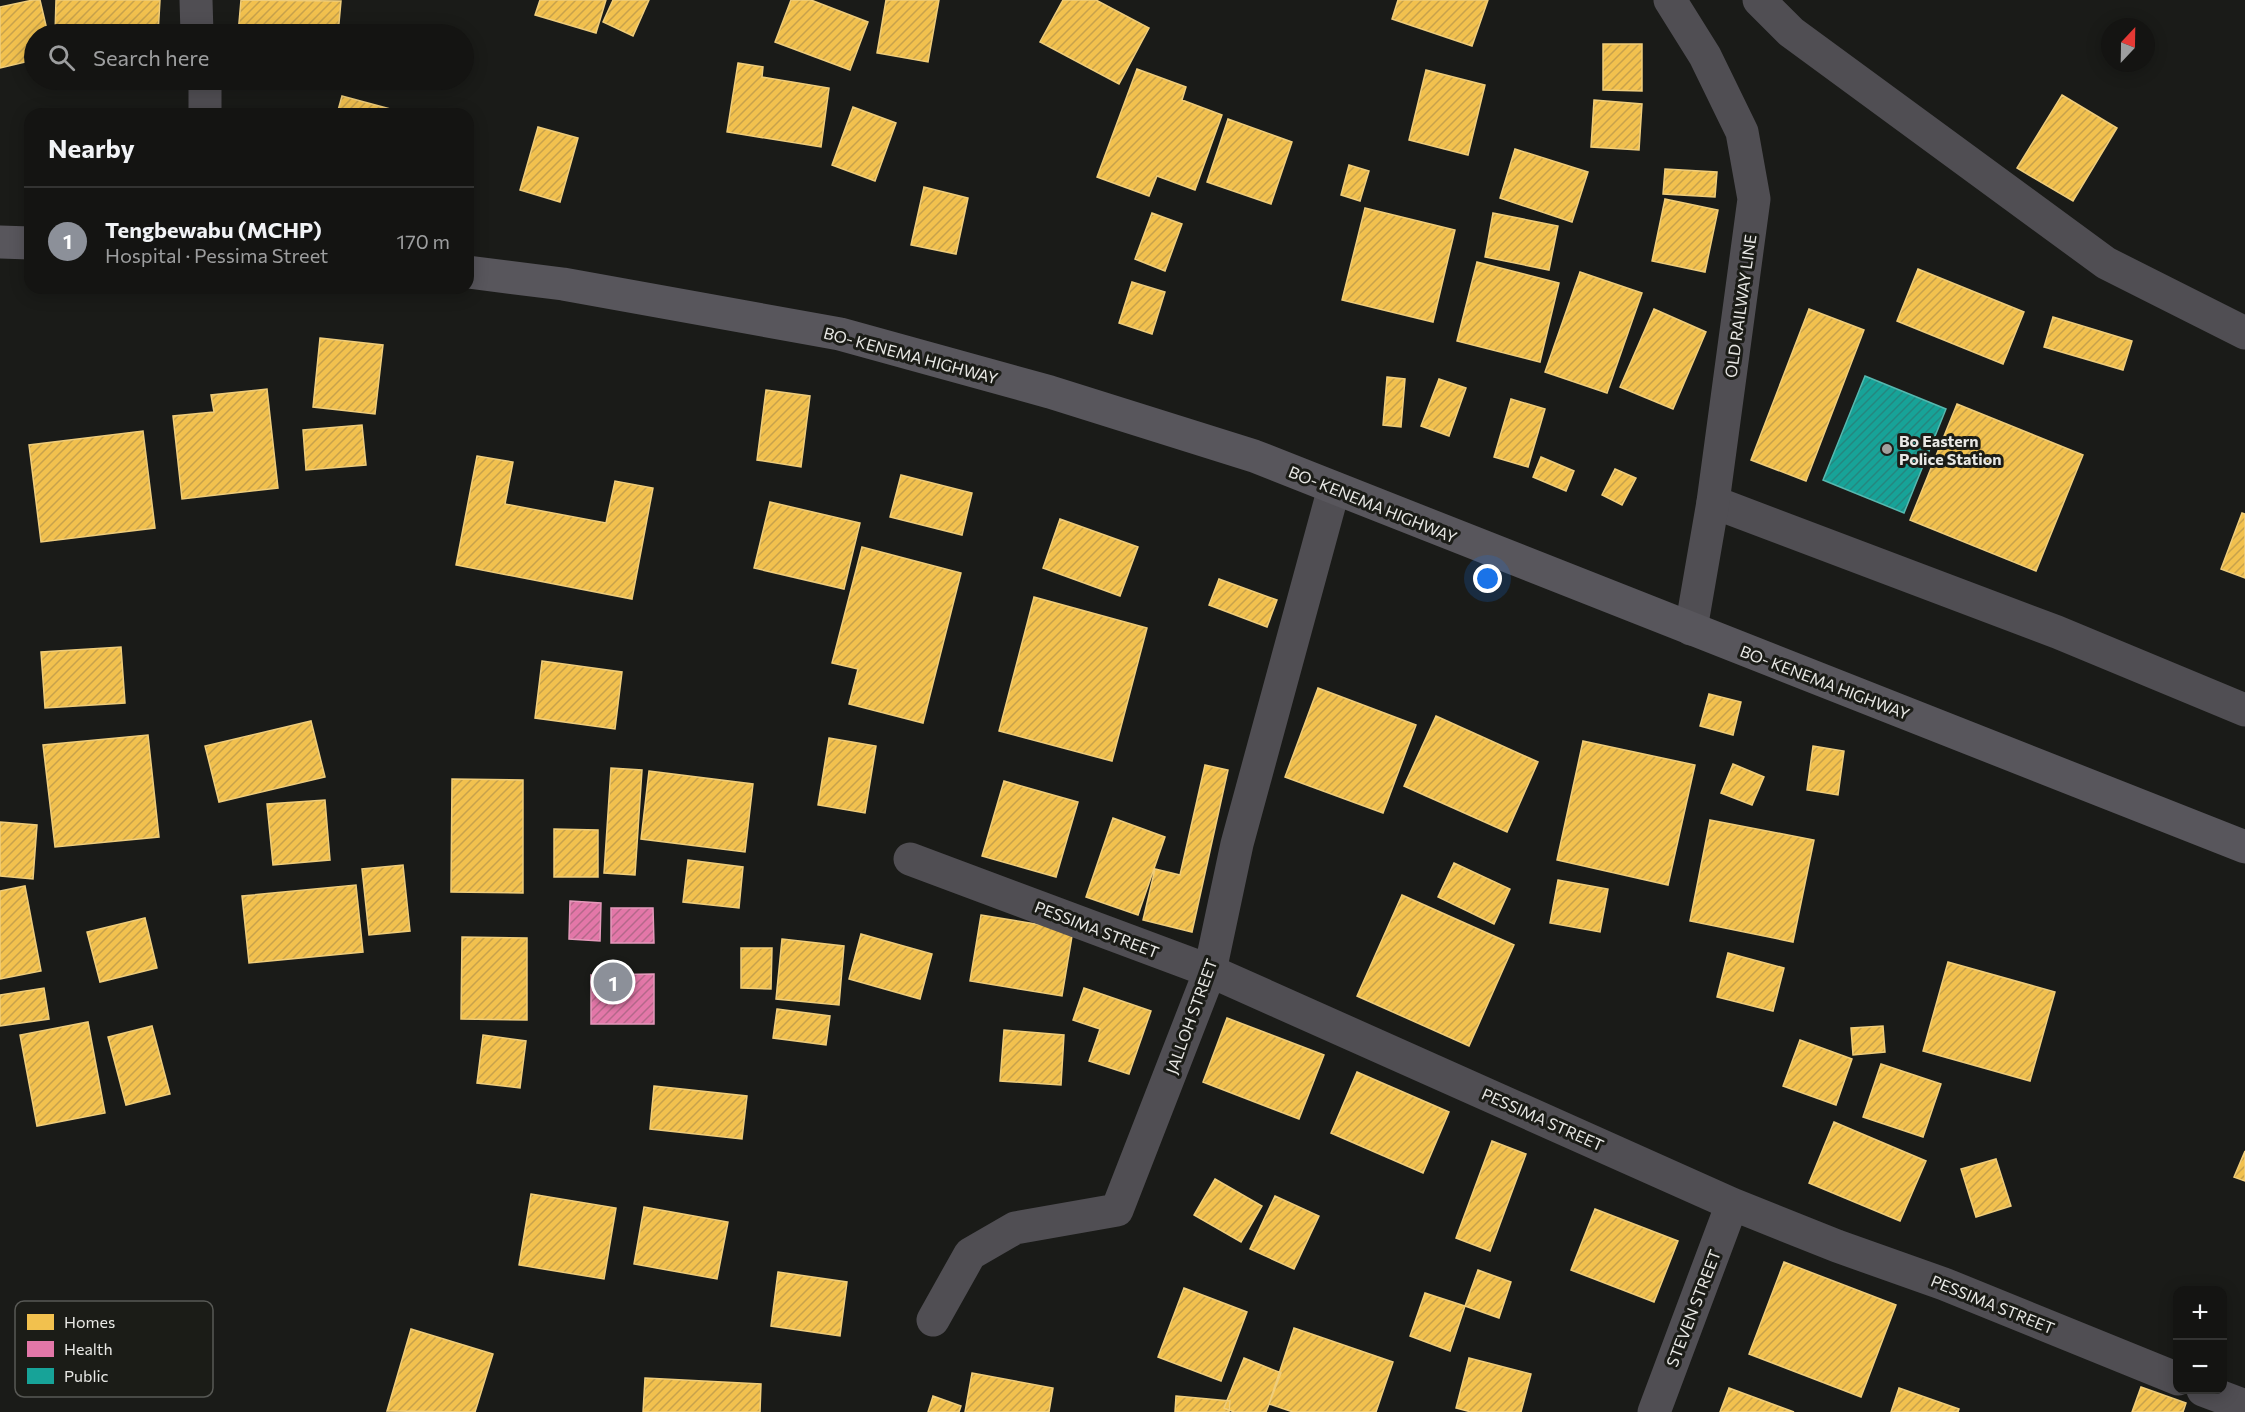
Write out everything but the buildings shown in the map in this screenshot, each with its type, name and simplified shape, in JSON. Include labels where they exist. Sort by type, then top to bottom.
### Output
[{"type":"highway","points":[[0,242],[24,243]]},
{"type":"highway","name":"BO- KENEMA HIGHWAY","points":[[474,273],[563,284],[840,334],[1050,392],[1254,456],[2245,847]]},
{"type":"street","points":[[196,0],[197,24]]},
{"type":"street","name":"OLD RAILWAY LINE","points":[[1670,0],[1706,56],[1742,132],[1754,199],[1713,502],[1691,629]]},
{"type":"street","points":[[1759,0],[1800,39],[2106,263],[2245,333]]},
{"type":"street","points":[[205,90],[205,108]]},
{"type":"street","name":"JALLOH STREET","points":[[933,1320],[969,1254],[1015,1228],[1117,1210],[1210,971],[1237,844],[1334,488]]},
{"type":"street","points":[[1713,502],[2057,632],[2245,710]]},
{"type":"street","name":"PESSIMA STREET","points":[[910,859],[1210,971],[1732,1204],[1837,1246],[1944,1284],[2173,1377]]},
{"type":"street","name":"STEVEN STREET","points":[[1654,1412],[1732,1204]]},
{"type":"street","points":[[2215,1394],[2245,1406]]},
{"type":"place","name":"Bo Eastern Police Station","points":[[1887,449]]},
{"type":"place","name":"Tengbewabu (MCHP)","points":[[613,982]]}]
